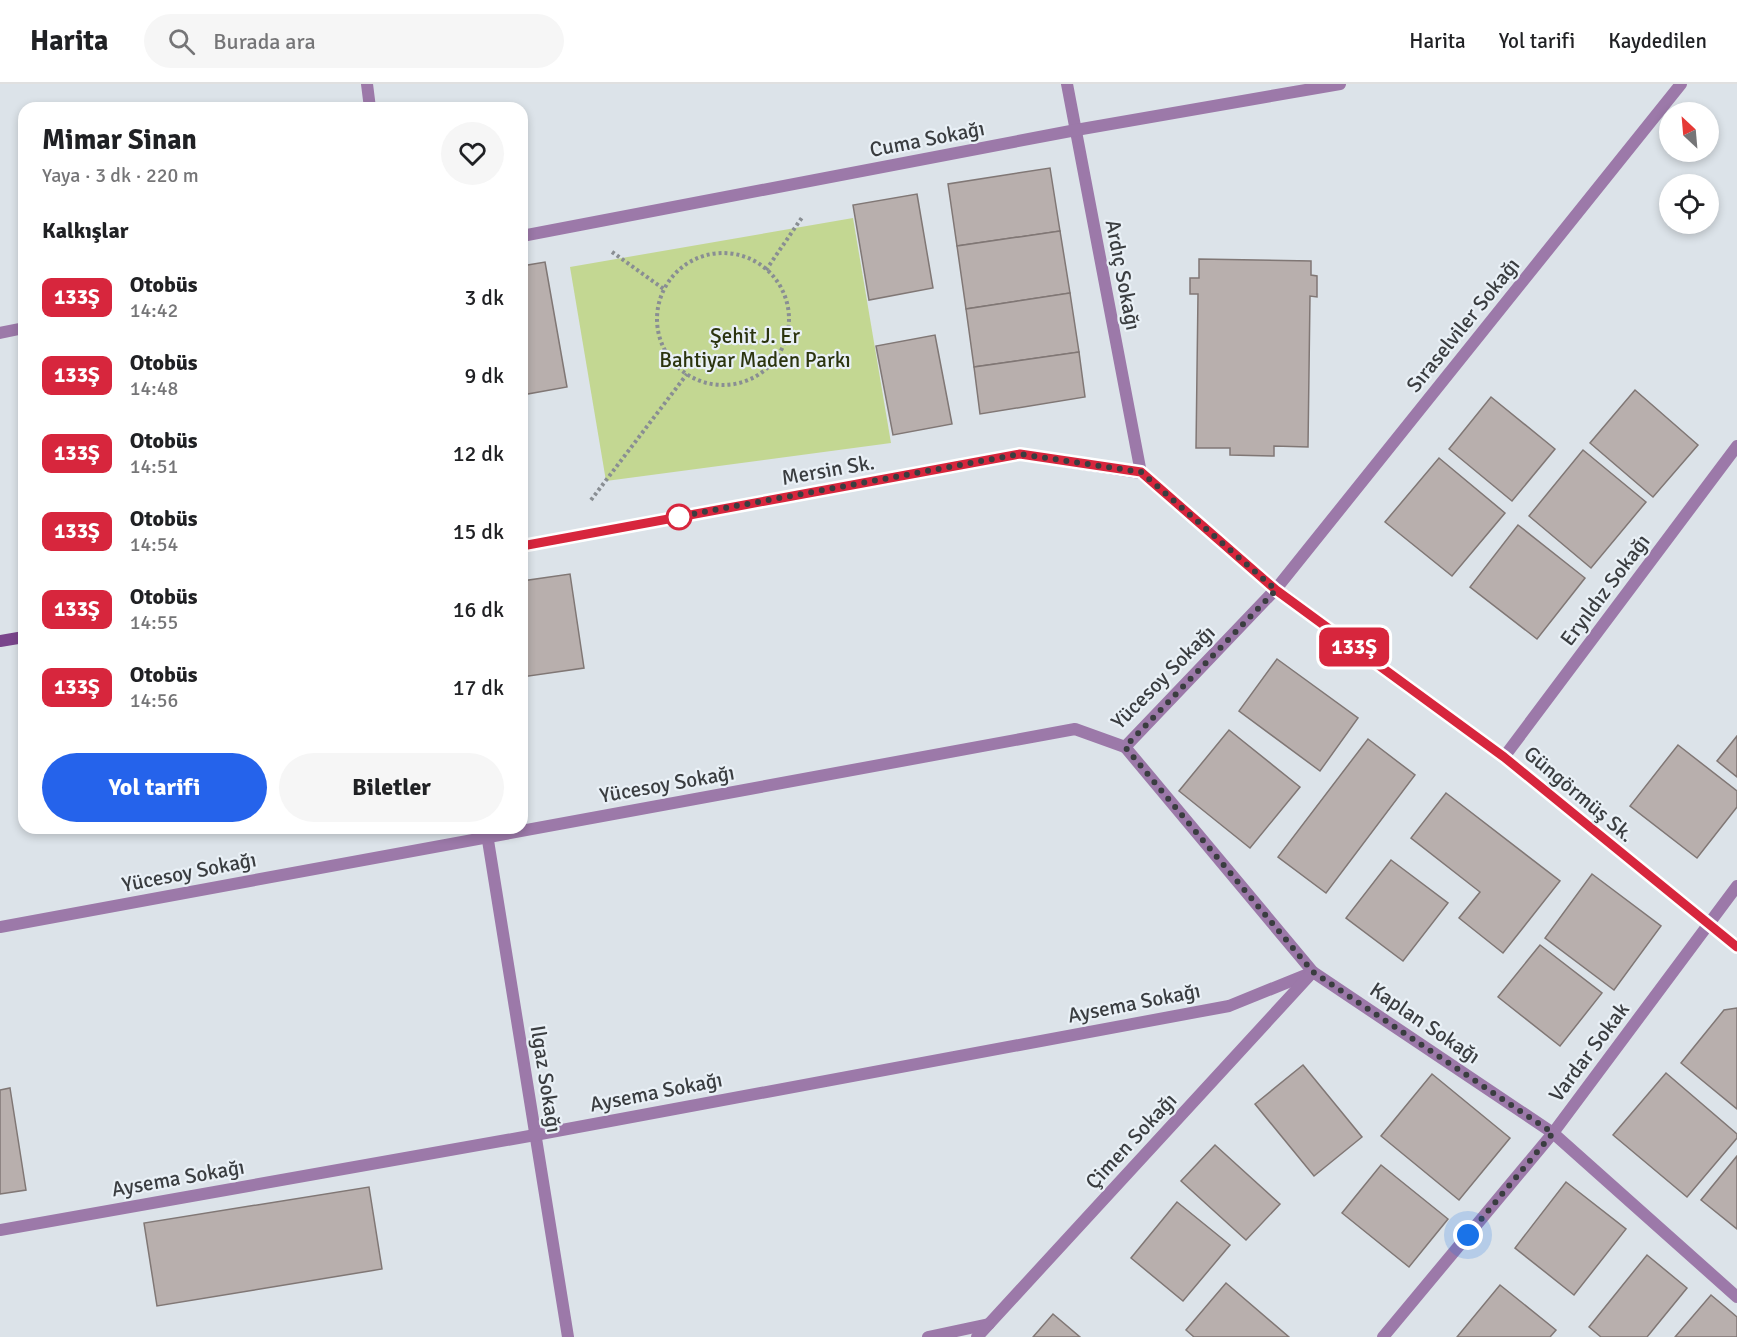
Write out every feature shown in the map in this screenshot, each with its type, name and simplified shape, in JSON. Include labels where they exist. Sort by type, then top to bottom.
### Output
[{"type":"street","points":[[367,84],[369,102]]},
{"type":"street","name":"Ardıç Sokağı","points":[[1067,84],[1141,472]]},
{"type":"street","name":"Cuma Sokağı","points":[[528,235],[1076,130],[1340,84]]},
{"type":"street","name":"Sıraselviler Sokağı","points":[[1276,590],[1681,84]]},
{"type":"street","points":[[0,333],[18,329]]},
{"type":"street","name":"Eryıldız Sokağı","points":[[1504,757],[1737,446]]},
{"type":"street","name":"Mersin Sk.","points":[[528,545],[1020,454],[1141,472]]},
{"type":"street","name":"Güngörmüş Sk.","points":[[1141,472],[1276,590],[1504,757],[1737,947]]},
{"type":"street","name":"Yücesoy Sokağı","points":[[528,825],[1075,729],[1125,747],[1276,590]]},
{"type":"street","points":[[0,641],[18,638]]},
{"type":"street","name":"Kaplan Sokağı","points":[[1125,747],[1313,972],[1553,1133],[1737,1297]]},
{"type":"street","name":"Yücesoy Sokağı","points":[[0,927],[476,834]]},
{"type":"street","name":"Ilgaz Sokağı","points":[[486,834],[568,1337]]},
{"type":"street","name":"Vardar Sokak","points":[[1383,1337],[1553,1133],[1737,886]]},
{"type":"street","name":"Aysema Sokağı","points":[[0,1230],[535,1134],[1229,1005],[1313,972]]},
{"type":"street","name":"Çimen Sokağı","points":[[977,1337],[1313,972]]},
{"type":"street","points":[[928,1337],[989,1324]]},
{"type":"path","points":[[766,270],[828,178]]},
{"type":"path","points":[[575,226],[665,290]]},
{"type":"path","points":[[712,254],[730,254],[747,258],[766,270],[782,290],[789,317],[783,345],[777,358],[767,369],[755,376],[728,385],[700,381],[687,374],[674,363],[664,349],[658,332],[657,314],[665,290],[669,281],[680,269],[696,259],[712,254]]},
{"type":"path","points":[[561,538],[687,374]]},
{"type":"green space","name":"Şehit J. Er Bahtiyar Maden Parkı","points":[[853,218],[891,443],[606,481],[570,267]]},
{"type":"building","points":[[1050,168],[1060,231],[957,246],[948,184]]},
{"type":"building","points":[[917,194],[933,288],[869,300],[853,205]]},
{"type":"building","points":[[1060,231],[1070,293],[966,309],[957,246]]},
{"type":"building","points":[[1199,259],[1311,261],[1311,275],[1317,276],[1317,297],[1310,296],[1308,447],[1274,446],[1274,456],[1230,455],[1230,448],[1196,448],[1198,294],[1190,294],[1190,278],[1199,278]]},
{"type":"building","points":[[545,262],[567,387],[528,394],[528,265]]},
{"type":"building","points":[[1070,293],[1079,352],[974,367],[966,309]]},
{"type":"building","points":[[935,335],[952,424],[893,435],[876,346]]},
{"type":"building","points":[[1079,352],[1085,397],[980,414],[974,367]]},
{"type":"building","points":[[1635,390],[1698,445],[1653,497],[1590,443]]},
{"type":"building","points":[[1491,397],[1555,449],[1512,501],[1449,449]]},
{"type":"building","points":[[1583,450],[1646,502],[1591,568],[1529,516]]},
{"type":"building","points":[[1439,458],[1505,513],[1452,576],[1385,522]]},
{"type":"building","points":[[1518,525],[1585,578],[1537,639],[1470,587]]},
{"type":"building","points":[[570,574],[584,668],[528,676],[528,580]]},
{"type":"building","points":[[1277,659],[1358,718],[1320,771],[1239,711]]},
{"type":"building","points":[[1229,730],[1300,787],[1250,848],[1179,791]]},
{"type":"building","points":[[1737,736],[1737,777],[1717,761]]},
{"type":"building","points":[[1368,739],[1415,775],[1326,893],[1278,857]]},
{"type":"building","points":[[1678,745],[1737,791],[1737,807],[1697,858],[1630,806]]},
{"type":"building","points":[[1446,793],[1560,881],[1503,953],[1459,918],[1480,892],[1411,838]]},
{"type":"building","points":[[1391,860],[1448,903],[1403,961],[1346,918]]},
{"type":"building","points":[[1592,874],[1661,926],[1614,990],[1545,938]]},
{"type":"building","points":[[1540,945],[1602,993],[1560,1046],[1498,997]]},
{"type":"building","points":[[1737,1008],[1737,1109],[1681,1063],[1724,1010]]},
{"type":"building","points":[[1303,1065],[1362,1137],[1314,1176],[1255,1104]]},
{"type":"building","points":[[1666,1073],[1737,1134],[1737,1138],[1687,1197],[1613,1135]]},
{"type":"building","points":[[1432,1074],[1510,1138],[1459,1200],[1381,1136]]},
{"type":"building","points":[[10,1088],[26,1190],[0,1194],[0,1090]]},
{"type":"building","points":[[1215,1145],[1280,1204],[1246,1240],[1181,1181]]},
{"type":"building","points":[[1737,1156],[1737,1229],[1701,1200]]},
{"type":"building","points":[[1381,1165],[1448,1219],[1409,1267],[1342,1213]]},
{"type":"building","points":[[1566,1182],[1626,1229],[1574,1295],[1515,1248]]},
{"type":"building","points":[[369,1187],[382,1269],[157,1306],[144,1223]]},
{"type":"building","points":[[1177,1202],[1230,1245],[1183,1301],[1131,1258]]},
{"type":"building","points":[[1647,1255],[1687,1288],[1647,1337],[1601,1337],[1589,1327]]},
{"type":"building","points":[[1226,1283],[1289,1337],[1194,1337],[1186,1330]]},
{"type":"building","points":[[1500,1285],[1556,1330],[1550,1337],[1457,1337]]},
{"type":"building","points":[[1711,1295],[1737,1317],[1737,1337],[1675,1337]]},
{"type":"building","points":[[1053,1314],[1080,1337],[1033,1337]]},
{"type":"bus line","name":"133Ş","points":[[528,545],[1020,454],[1141,472],[1276,590],[1504,757],[1737,947]]},
{"type":"route","points":[[679,517],[676,517],[1020,454],[1141,472],[1276,590],[1125,747],[1313,972],[1553,1133],[1468,1235]]}]
